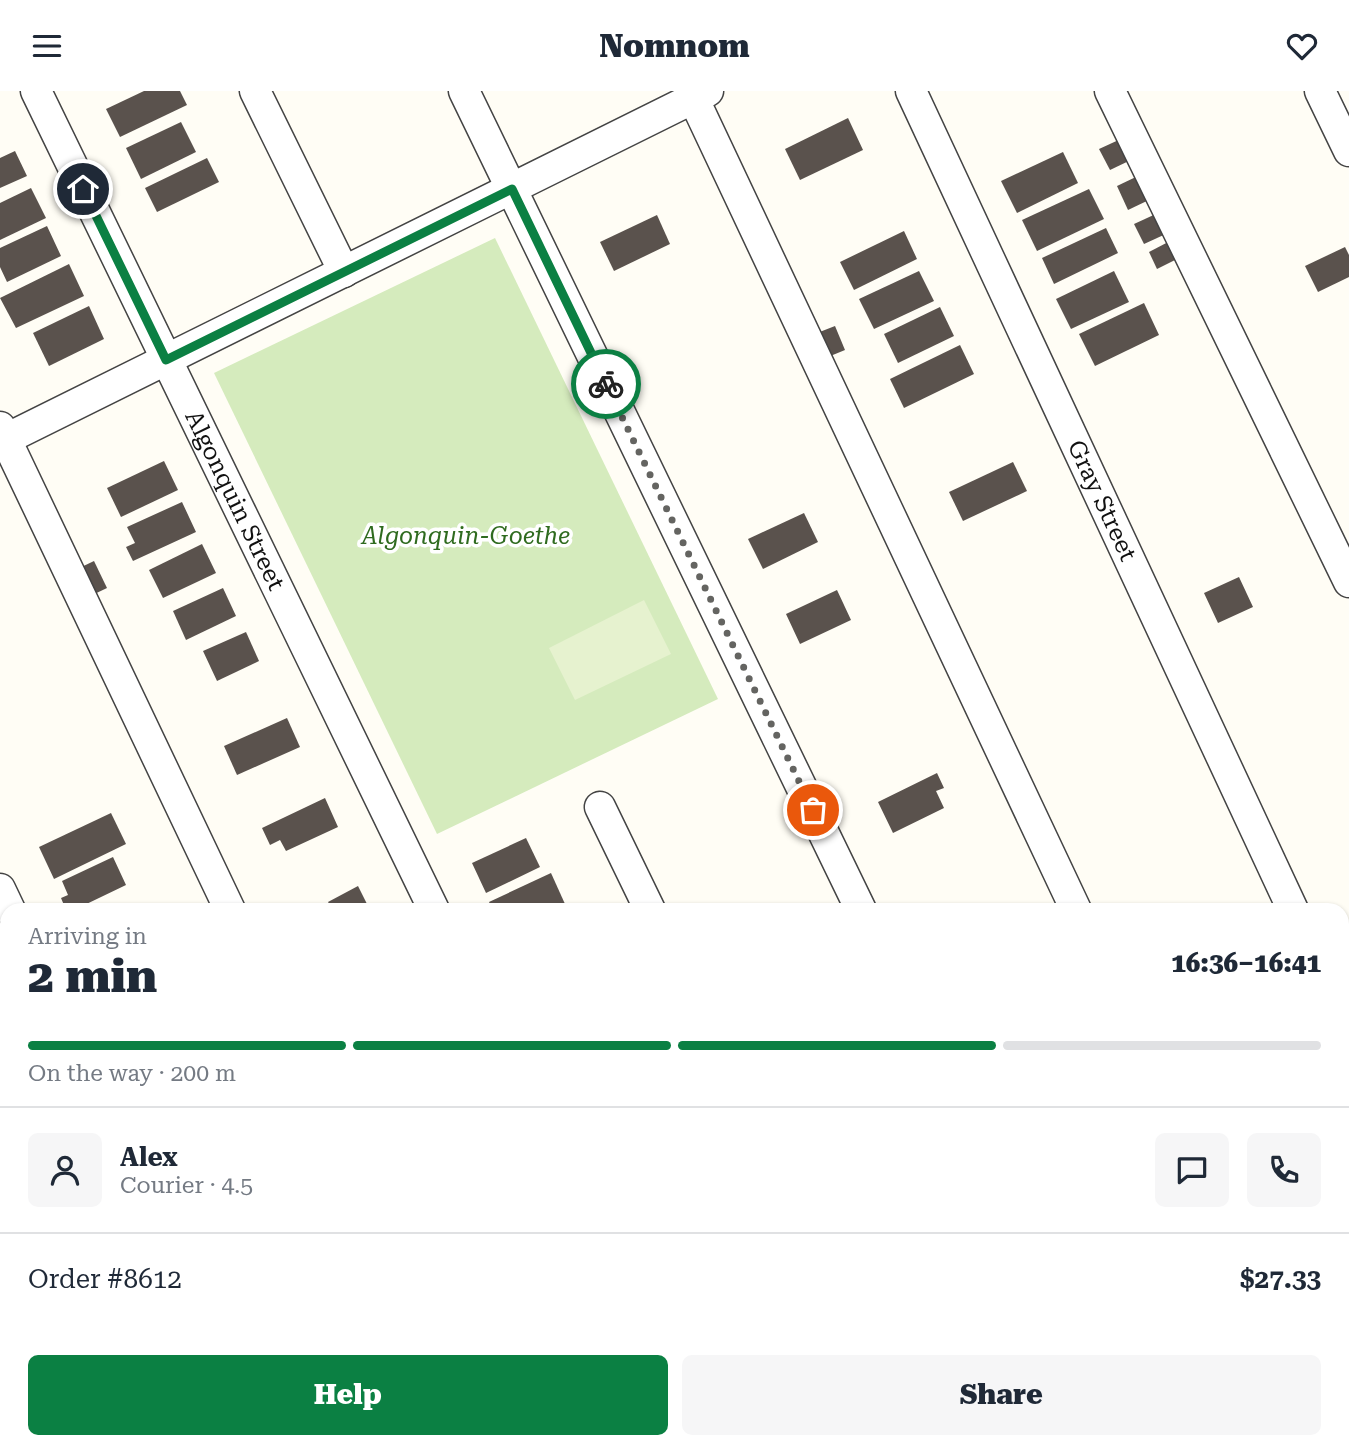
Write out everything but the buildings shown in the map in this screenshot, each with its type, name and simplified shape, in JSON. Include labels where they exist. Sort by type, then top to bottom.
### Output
[{"type":"street","name":"Algonquin Street","points":[[36,91],[432,903]]},
{"type":"street","points":[[256,91],[344,272]]},
{"type":"street","points":[[464,91],[858,903]]},
{"type":"street","name":"Gray Street","points":[[911,91],[1290,903]]},
{"type":"street","points":[[1110,91],[1349,582]]},
{"type":"street","points":[[1320,91],[1349,151]]},
{"type":"street","points":[[227,903],[2,436],[166,360],[512,189],[697,93],[1073,903]]},
{"type":"street","points":[[600,807],[647,903]]},
{"type":"green space","name":"Algonquin-Goethe","points":[[495,238],[718,699],[437,834],[214,373]]},
{"type":"green space","points":[[644,600],[671,654],[575,700],[549,648]]},
{"type":"way so far","points":[[606,384],[813,810]]},
{"type":"route","points":[[83,189],[166,360],[512,189],[606,384]]}]
